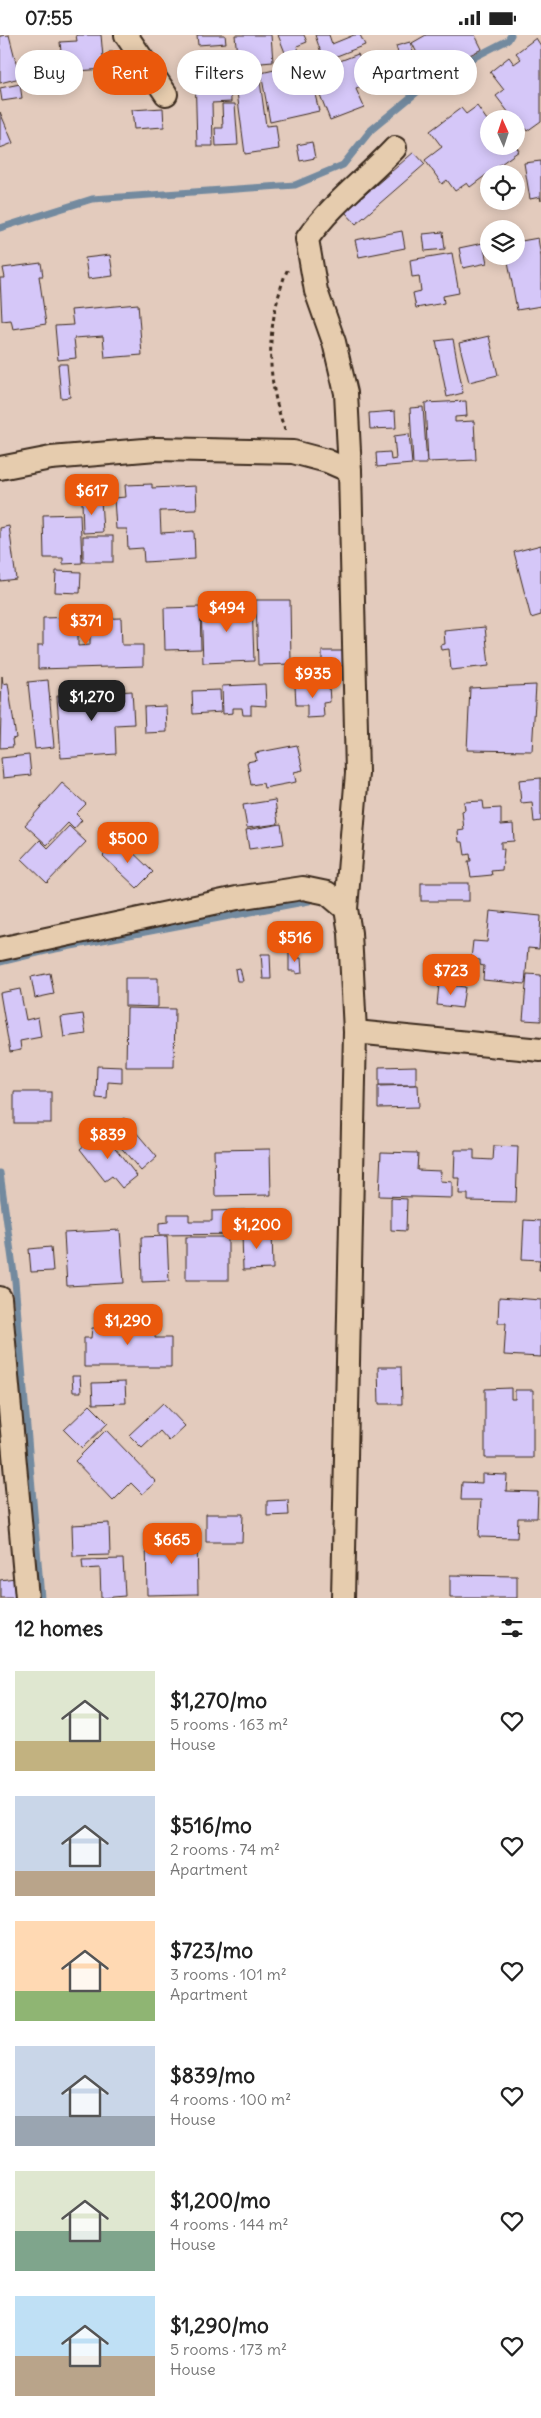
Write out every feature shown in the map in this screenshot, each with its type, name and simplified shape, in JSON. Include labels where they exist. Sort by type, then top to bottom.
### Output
[{"type":"street","points":[[126,35],[136,50]]},
{"type":"street","points":[[343,1598],[354,1032],[350,933],[346,909],[357,773],[350,471],[346,393],[334,342],[316,291],[308,239],[322,218],[338,200],[395,148]]},
{"type":"street","points":[[0,468],[51,458],[156,449],[293,452],[327,461],[350,471]]},
{"type":"street","points":[[0,949],[237,898],[303,888],[327,893],[346,909]]},
{"type":"street","points":[[354,1032],[541,1050]]},
{"type":"street","points":[[0,1298],[8,1481],[27,1598]]},
{"type":"path","points":[[293,452],[274,403],[269,345],[284,275],[308,239]]},
{"type":"building","points":[[9,35],[15,58],[15,79],[0,83],[0,36]]},
{"type":"building","points":[[76,35],[101,35],[102,50],[93,50],[93,70],[83,71],[83,50],[61,50],[60,42],[77,41]]},
{"type":"building","points":[[197,35],[225,35],[226,43],[198,45]]},
{"type":"building","points":[[235,35],[271,35],[272,62],[262,63],[262,50],[236,50]]},
{"type":"building","points":[[278,35],[304,35],[307,42],[297,46],[299,50],[284,50]]},
{"type":"building","points":[[315,35],[329,35],[332,44],[354,35],[360,35],[365,45],[344,53],[344,50],[320,50]]},
{"type":"building","points":[[426,35],[475,35],[482,49],[477,51],[416,50],[412,43]]},
{"type":"building","points":[[536,38],[541,46],[541,121],[527,131],[525,128],[525,110],[507,110],[496,96],[504,90],[490,72],[509,57],[514,64],[521,59],[516,53]]},
{"type":"building","points":[[410,42],[412,50],[397,50],[396,46]]},
{"type":"building","points":[[354,56],[354,95],[359,95],[364,107],[330,120],[320,95],[344,95],[344,59]]},
{"type":"building","points":[[272,71],[272,95],[315,95],[319,111],[270,122],[262,73]]},
{"type":"building","points":[[15,85],[15,95],[22,95],[22,98],[2,101],[0,88]]},
{"type":"building","points":[[196,95],[231,95],[231,102],[212,103],[213,146],[197,146]]},
{"type":"building","points":[[237,95],[262,95],[266,126],[276,125],[279,149],[245,154]]},
{"type":"building","points":[[222,104],[235,104],[238,145],[216,146],[215,128],[223,128]]},
{"type":"building","points":[[477,106],[480,110],[480,155],[513,155],[499,165],[480,165],[480,180],[470,187],[467,183],[455,191],[447,180],[442,184],[425,160],[442,147],[430,131],[461,108],[466,114]]},
{"type":"building","points":[[163,108],[164,127],[134,129],[132,110]]},
{"type":"building","points":[[0,112],[13,143],[0,148]]},
{"type":"building","points":[[312,142],[315,158],[300,161],[297,145]]},
{"type":"building","points":[[414,152],[425,164],[356,224],[345,212]]},
{"type":"building","points":[[541,161],[541,201],[540,197],[530,199],[524,163]]},
{"type":"building","points":[[402,231],[405,248],[359,257],[355,240]]},
{"type":"building","points":[[443,232],[445,249],[425,251],[423,234]]},
{"type":"building","points":[[538,238],[541,257],[541,306],[517,310],[509,265],[525,265],[525,240]]},
{"type":"building","points":[[480,244],[480,264],[463,268],[459,248]]},
{"type":"building","points":[[452,253],[459,293],[443,296],[444,303],[416,308],[413,293],[421,291],[419,276],[412,277],[410,260]]},
{"type":"building","points":[[110,255],[113,276],[88,279],[85,258]]},
{"type":"building","points":[[41,263],[43,276],[39,276],[46,324],[13,329],[11,320],[2,321],[0,278],[5,278],[3,268]]},
{"type":"building","points":[[138,304],[142,355],[105,358],[103,336],[74,338],[76,358],[58,360],[55,326],[73,325],[71,310]]},
{"type":"building","points":[[489,336],[498,375],[469,382],[459,343]]},
{"type":"building","points":[[453,339],[463,393],[447,397],[436,341]]},
{"type":"building","points":[[58,364],[67,364],[70,397],[61,398]]},
{"type":"building","points":[[466,401],[467,416],[455,417],[455,422],[474,421],[476,460],[428,462],[425,403]]},
{"type":"building","points":[[423,407],[427,464],[413,464],[410,408]]},
{"type":"building","points":[[395,411],[396,428],[370,429],[369,413]]},
{"type":"building","points":[[409,434],[412,464],[377,467],[376,453],[390,452],[391,460],[396,459],[394,436]]},
{"type":"building","points":[[152,484],[152,488],[196,486],[197,510],[160,511],[161,533],[194,531],[195,559],[144,562],[143,548],[128,549],[127,529],[116,529],[114,498],[126,497],[125,485]]},
{"type":"building","points":[[101,499],[103,532],[83,533],[82,500]]},
{"type":"building","points":[[80,514],[82,563],[63,564],[63,558],[44,558],[43,515]]},
{"type":"building","points":[[9,526],[16,579],[0,581],[0,528]]},
{"type":"building","points":[[83,536],[113,536],[113,562],[83,562]]},
{"type":"building","points":[[541,545],[541,615],[531,618],[514,552]]},
{"type":"building","points":[[56,571],[81,572],[80,593],[55,592]]},
{"type":"building","points":[[256,600],[290,600],[291,664],[258,665]]},
{"type":"building","points":[[252,603],[254,661],[203,663],[201,605]]},
{"type":"building","points":[[200,607],[201,649],[165,650],[164,608]]},
{"type":"building","points":[[78,617],[78,646],[90,645],[90,619],[121,618],[122,645],[143,645],[143,666],[38,669],[38,645],[43,645],[43,618]]},
{"type":"building","points":[[485,627],[489,666],[451,670],[449,649],[441,650],[440,645],[445,644],[444,631]]},
{"type":"building","points":[[322,651],[343,651],[343,666],[322,666]]},
{"type":"building","points":[[2,676],[3,684],[8,683],[16,738],[12,739],[13,747],[0,748]]},
{"type":"building","points":[[48,680],[54,747],[35,749],[28,682]]},
{"type":"building","points":[[265,684],[266,706],[251,705],[251,715],[243,715],[242,708],[233,708],[233,713],[223,714],[222,686]]},
{"type":"building","points":[[329,685],[330,702],[323,703],[324,717],[307,718],[307,705],[296,705],[295,686]]},
{"type":"building","points":[[536,685],[532,751],[467,750],[470,688]]},
{"type":"building","points":[[220,690],[221,712],[193,714],[192,691]]},
{"type":"building","points":[[132,691],[134,724],[115,725],[116,754],[61,758],[57,696]]},
{"type":"building","points":[[166,706],[167,732],[145,733],[144,707]]},
{"type":"building","points":[[297,745],[303,770],[294,772],[296,782],[264,788],[263,783],[251,785],[247,762],[257,760],[255,753]]},
{"type":"building","points":[[29,755],[31,775],[3,778],[1,758]]},
{"type":"building","points":[[541,778],[541,821],[534,822],[532,802],[521,803],[519,780]]},
{"type":"building","points":[[62,783],[86,804],[76,814],[82,820],[74,829],[68,823],[47,845],[25,825]]},
{"type":"building","points":[[275,800],[278,824],[247,828],[243,805]]},
{"type":"building","points":[[483,801],[484,809],[501,808],[501,825],[513,824],[514,841],[501,842],[501,849],[504,849],[502,870],[491,871],[492,875],[471,877],[468,861],[471,861],[470,854],[465,855],[463,842],[459,842],[458,831],[464,830],[462,811],[465,810],[464,802]]},
{"type":"building","points":[[281,824],[284,844],[249,849],[246,830]]},
{"type":"building","points":[[69,826],[86,842],[47,883],[22,859],[40,840],[48,848]]},
{"type":"building","points":[[119,839],[153,872],[137,888],[103,856]]},
{"type":"building","points":[[421,883],[469,883],[469,901],[421,901]]},
{"type":"building","points":[[490,911],[541,916],[539,949],[528,948],[525,984],[483,980],[484,966],[480,965],[480,960],[471,959],[473,941],[487,942]]},
{"type":"building","points":[[298,952],[298,958],[301,958],[302,973],[296,974],[296,971],[289,971],[289,953]]},
{"type":"building","points":[[261,954],[270,954],[271,979],[263,979]]},
{"type":"building","points":[[240,968],[243,981],[237,981],[235,969]]},
{"type":"building","points":[[50,973],[54,994],[35,998],[31,977]]},
{"type":"building","points":[[527,974],[541,975],[541,1021],[523,1020]]},
{"type":"building","points":[[125,978],[158,978],[158,1007],[125,1006]]},
{"type":"building","points":[[439,984],[465,987],[462,1008],[437,1005]]},
{"type":"building","points":[[20,989],[26,1020],[38,1017],[41,1037],[20,1041],[21,1050],[10,1052],[0,993]]},
{"type":"building","points":[[127,1008],[175,1009],[174,1067],[126,1067]]},
{"type":"building","points":[[83,1014],[86,1034],[64,1037],[61,1017]]},
{"type":"building","points":[[97,1066],[122,1067],[122,1083],[108,1082],[107,1099],[96,1098]]},
{"type":"building","points":[[416,1066],[416,1085],[379,1085],[379,1067]]},
{"type":"building","points":[[418,1085],[419,1107],[378,1108],[378,1086]]},
{"type":"building","points":[[14,1092],[51,1092],[51,1123],[14,1123]]},
{"type":"building","points":[[124,1118],[157,1157],[141,1171],[107,1131]]},
{"type":"building","points":[[102,1131],[137,1176],[122,1188],[112,1176],[105,1181],[80,1149]]},
{"type":"building","points":[[494,1146],[518,1147],[516,1202],[468,1201],[468,1194],[459,1194],[460,1178],[454,1178],[455,1150],[474,1150],[474,1159],[493,1160]]},
{"type":"building","points":[[270,1149],[271,1195],[215,1196],[214,1150]]},
{"type":"building","points":[[381,1152],[418,1153],[417,1170],[441,1171],[440,1181],[452,1182],[452,1198],[379,1196]]},
{"type":"building","points":[[391,1198],[407,1199],[406,1231],[391,1230]]},
{"type":"building","points":[[246,1210],[247,1234],[159,1235],[159,1223],[168,1222],[168,1214],[189,1214],[189,1221],[212,1221],[212,1211]]},
{"type":"building","points":[[229,1217],[236,1217],[236,1228],[229,1228]]},
{"type":"building","points":[[524,1220],[541,1221],[541,1270],[539,1270],[540,1260],[522,1259]]},
{"type":"building","points":[[120,1230],[124,1283],[67,1286],[64,1233]]},
{"type":"building","points":[[272,1231],[273,1269],[243,1270],[242,1232]]},
{"type":"building","points":[[167,1236],[169,1281],[142,1282],[141,1237]]},
{"type":"building","points":[[186,1237],[228,1237],[228,1280],[186,1280]]},
{"type":"building","points":[[51,1247],[53,1271],[31,1272],[29,1249]]},
{"type":"building","points":[[499,1297],[541,1300],[541,1357],[504,1355],[506,1323],[498,1323]]},
{"type":"building","points":[[124,1316],[155,1316],[155,1338],[171,1338],[171,1367],[84,1367],[84,1338],[91,1338],[92,1328],[124,1327]]},
{"type":"building","points":[[378,1367],[401,1367],[402,1404],[379,1404]]},
{"type":"building","points":[[72,1376],[80,1376],[81,1392],[73,1392]]},
{"type":"building","points":[[125,1382],[126,1403],[93,1404],[92,1383]]},
{"type":"building","points":[[511,1388],[511,1399],[515,1399],[515,1390],[533,1390],[533,1458],[485,1458],[485,1389]]},
{"type":"building","points":[[163,1403],[185,1426],[169,1441],[160,1431],[142,1448],[129,1435]]},
{"type":"building","points":[[90,1405],[108,1423],[82,1448],[64,1430]]},
{"type":"building","points":[[106,1430],[156,1482],[142,1494],[131,1483],[113,1501],[75,1461]]},
{"type":"building","points":[[482,1474],[507,1475],[506,1491],[538,1492],[537,1518],[518,1518],[517,1538],[479,1537],[481,1500],[461,1500],[462,1482],[482,1483]]},
{"type":"building","points":[[288,1500],[289,1515],[267,1516],[267,1501]]},
{"type":"building","points":[[206,1514],[243,1514],[242,1542],[206,1542]]},
{"type":"building","points":[[109,1523],[110,1555],[73,1556],[72,1525]]},
{"type":"building","points":[[197,1536],[198,1594],[147,1595],[146,1537]]},
{"type":"building","points":[[123,1559],[125,1596],[101,1598],[100,1568],[83,1569],[82,1560]]},
{"type":"building","points":[[450,1575],[517,1576],[517,1598],[450,1598]]},
{"type":"building","points":[[15,1578],[17,1598],[0,1598],[0,1580]]},
{"type":"waterway","points":[[0,228],[92,199],[295,185],[343,165],[371,130],[434,78],[508,40],[511,35]]},
{"type":"waterway","points":[[0,962],[50,950],[309,901]]},
{"type":"waterway","points":[[0,1173],[15,1281],[41,1598]]}]
